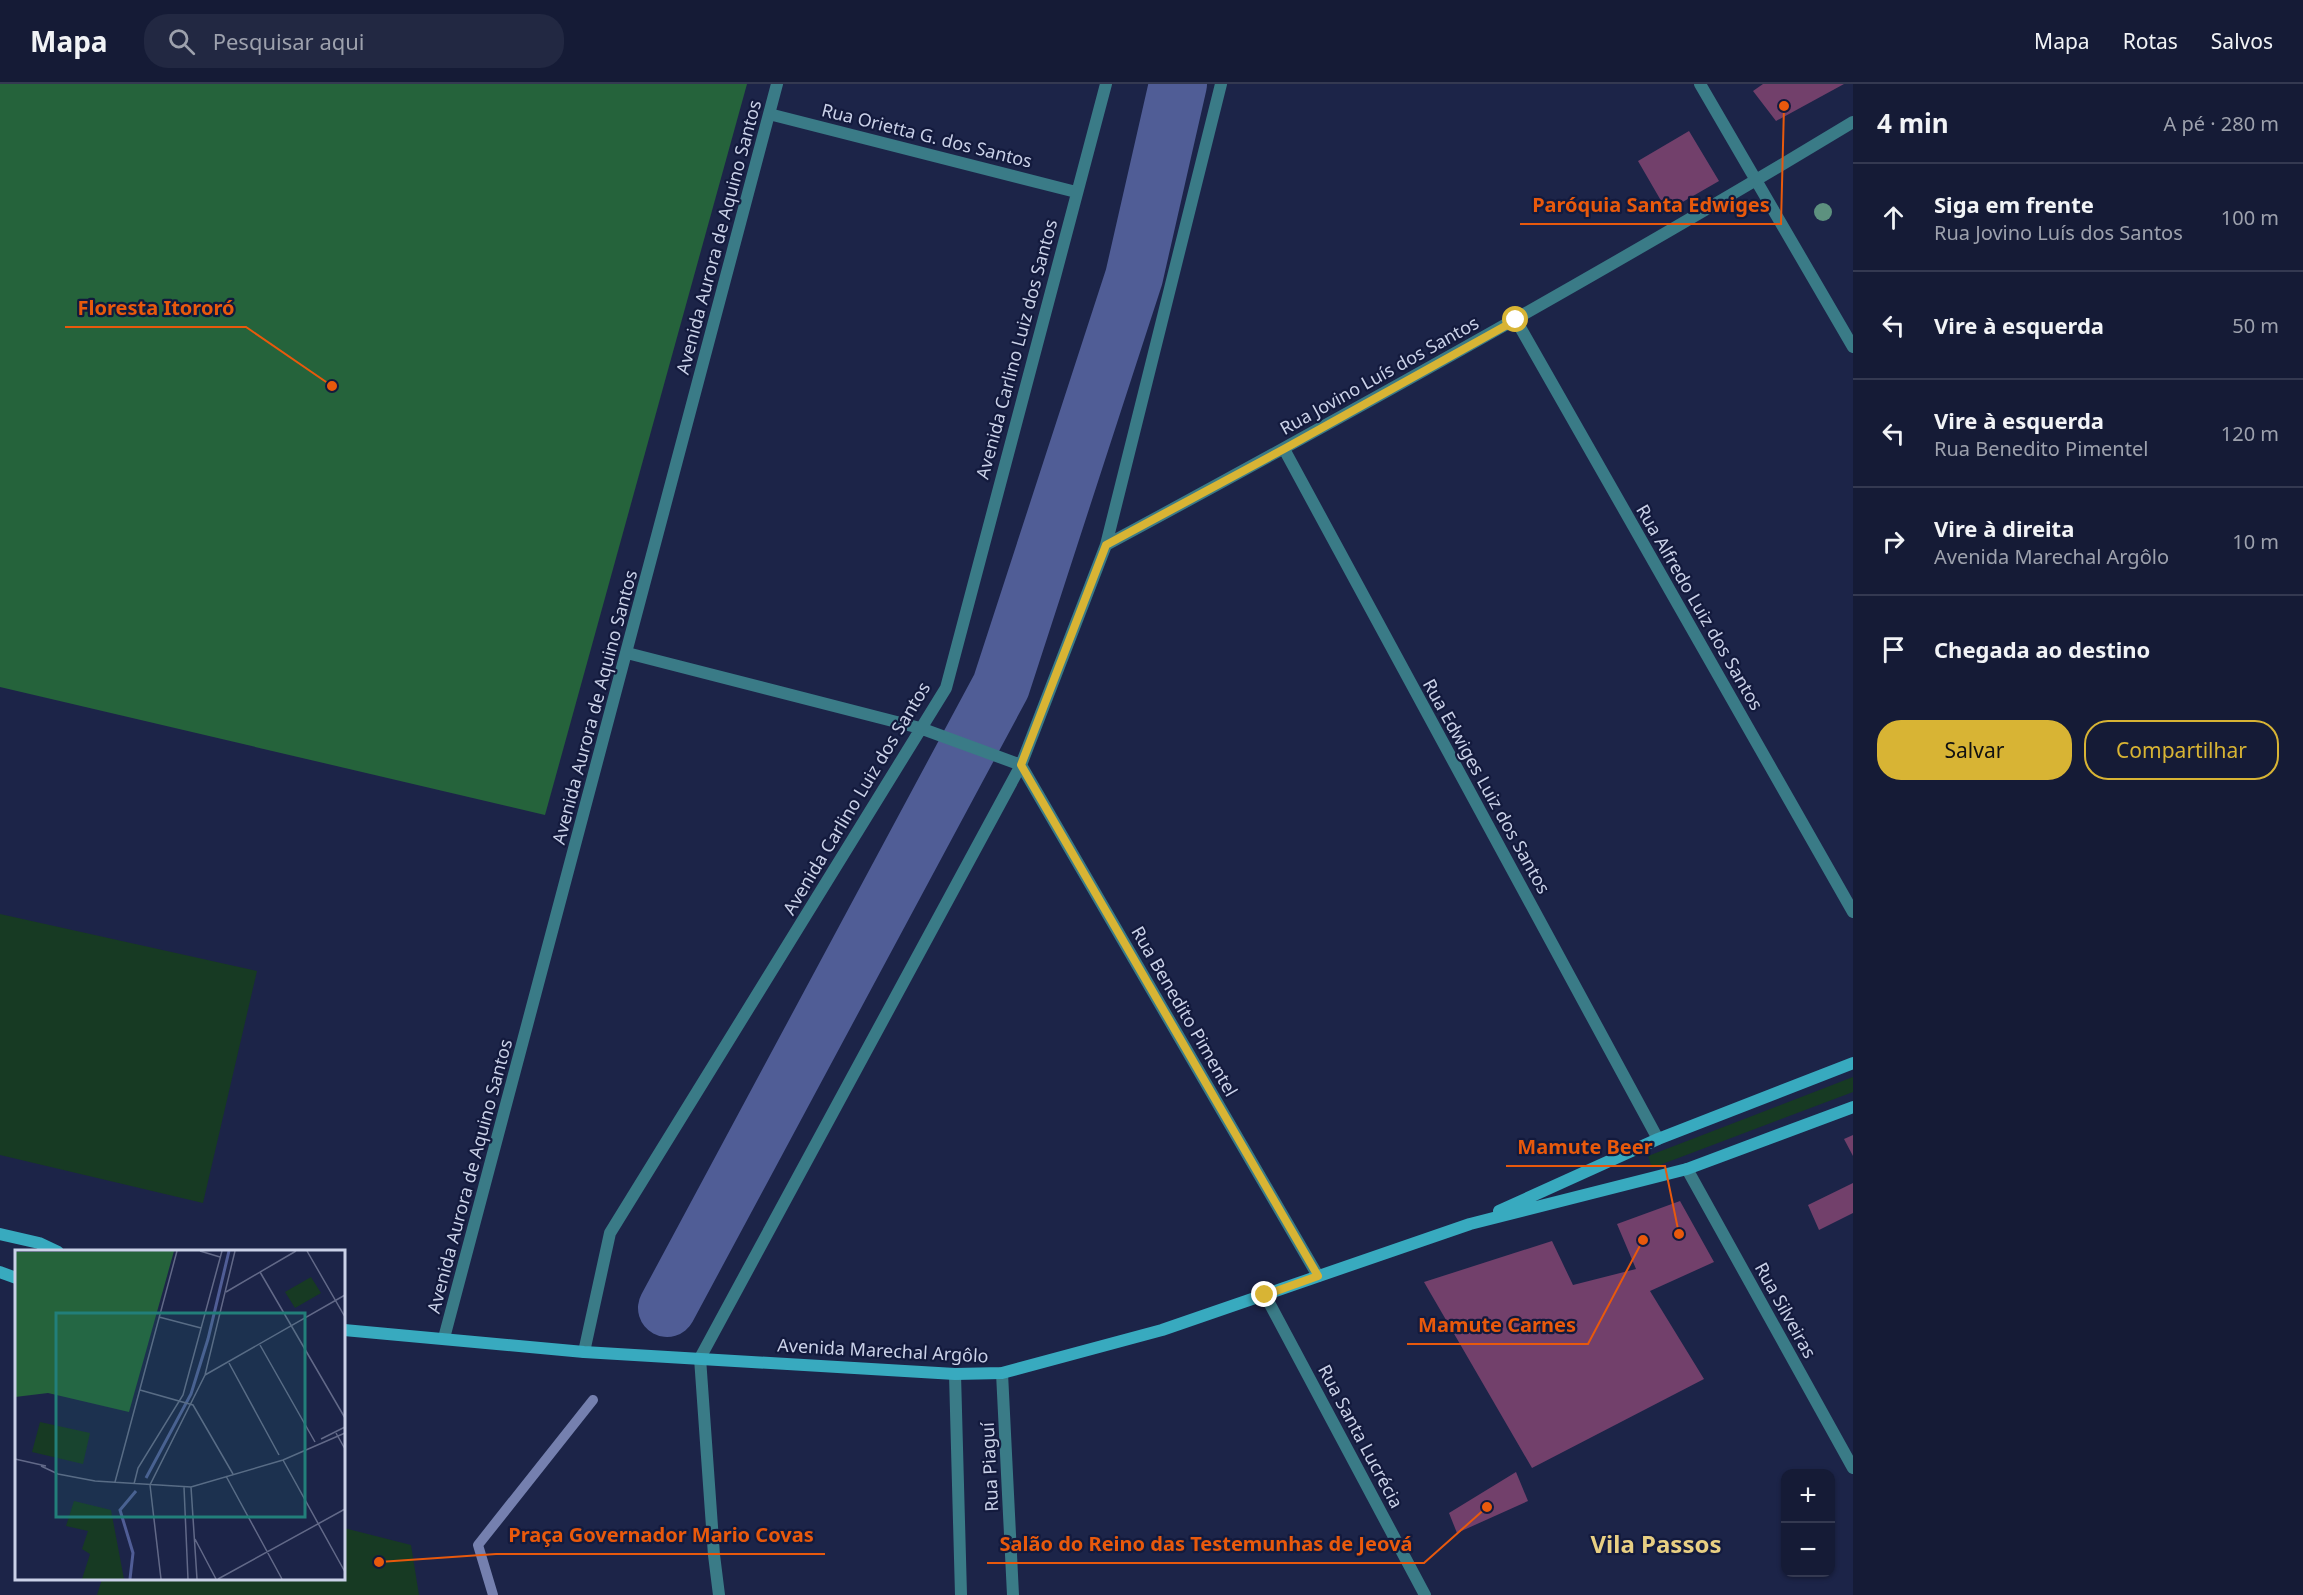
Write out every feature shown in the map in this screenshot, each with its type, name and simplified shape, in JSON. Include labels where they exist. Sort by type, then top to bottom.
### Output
[{"type":"main road","name":"Avenida Marechal Argôlo","points":[[1470,1224],[1658,1139],[1853,1063]]},
{"type":"main road","name":"Avenida Marechal Argôlo","points":[[345,1330],[584,1352],[955,1374],[1002,1373],[1162,1330],[1470,1224],[1687,1169],[1853,1107]]},
{"type":"main road","points":[[0,1234],[39,1243],[56,1250]]},
{"type":"main road","points":[[0,1272],[15,1278]]},
{"type":"street","name":"Avenida Aurora de Aquino Santos","points":[[444,1338],[777,84]]},
{"type":"street","name":"Avenida Carlino Luiz dos Santos","points":[[584,1352],[610,1233],[946,688],[1106,84]]},
{"type":"street","points":[[719,1595],[700,1358],[1021,765],[1106,545],[1221,84]]},
{"type":"street","points":[[1700,84],[1758,180],[1853,347]]},
{"type":"street","name":"Rua Orietta G. dos Santos","points":[[769,114],[1076,192]]},
{"type":"street","name":"Rua Jovino Luís dos Santos","points":[[1106,545],[1516,320],[1853,123]]},
{"type":"street","name":"Rua Alfredo Luiz dos Santos","points":[[1516,320],[1853,912]]},
{"type":"street","name":"Rua Edwiges Luiz dos Santos","points":[[1284,449],[1658,1139]]},
{"type":"street","points":[[627,653],[920,728],[1021,765]]},
{"type":"street","name":"Rua Benedito Pimentel","points":[[1021,765],[1318,1276]]},
{"type":"street","name":"Rua Silveiras","points":[[1687,1169],[1853,1468]]},
{"type":"street","name":"Rua Santa Lucrécia","points":[[1265,1295],[1425,1595]]},
{"type":"street","name":"Rua Piaguí","points":[[1002,1373],[1013,1595]]},
{"type":"street","name":"Rua Piaguí","points":[[955,1374],[961,1595]]},
{"type":"green space","points":[[0,84],[747,84],[545,815],[0,687]]},
{"type":"green space","points":[[0,914],[257,971],[203,1203],[0,1155]]},
{"type":"green space","points":[[1853,1077],[1853,1092],[1652,1168],[1648,1156]]},
{"type":"green space","points":[[345,1528],[411,1545],[419,1595],[97,1595],[102,1580],[345,1580]]},
{"type":"building","points":[[1763,84],[1844,84],[1776,121],[1753,91]]},
{"type":"building","points":[[1689,131],[1719,181],[1667,211],[1638,161]]},
{"type":"building","points":[[1853,1135],[1853,1156],[1844,1139]]},
{"type":"building","points":[[1853,1183],[1853,1213],[1819,1230],[1808,1205]]},
{"type":"building","points":[[1680,1201],[1714,1262],[1650,1291],[1704,1379],[1532,1468],[1424,1282],[1552,1241],[1573,1285],[1636,1269],[1617,1224]]},
{"type":"building","points":[[1516,1472],[1528,1501],[1457,1533],[1449,1513]]},
{"type":"waterway","points":[[667,1308],[1001,686],[1134,277],[1178,84]]},
{"type":"waterway","points":[[493,1595],[478,1545],[593,1400]]},
{"type":"place","name":"Paróquia Santa Edwiges","points":[[1784,106]]},
{"type":"place","name":"Floresta Itororó","points":[[332,386]]},
{"type":"place","name":"Mamute Beer","points":[[1679,1234]]},
{"type":"place","name":"Mamute Carnes","points":[[1643,1240]]},
{"type":"place","name":"Salão do Reino das Testemunhas de Jeová","points":[[1487,1507]]},
{"type":"place","name":"Praça Governador Mario Covas","points":[[379,1562]]},
{"type":"district","name":"Vila Passos","points":[[1656,1543]]},
{"type":"route","points":[[1265,1295],[1318,1276],[1021,765],[1106,545],[1516,320]]}]
